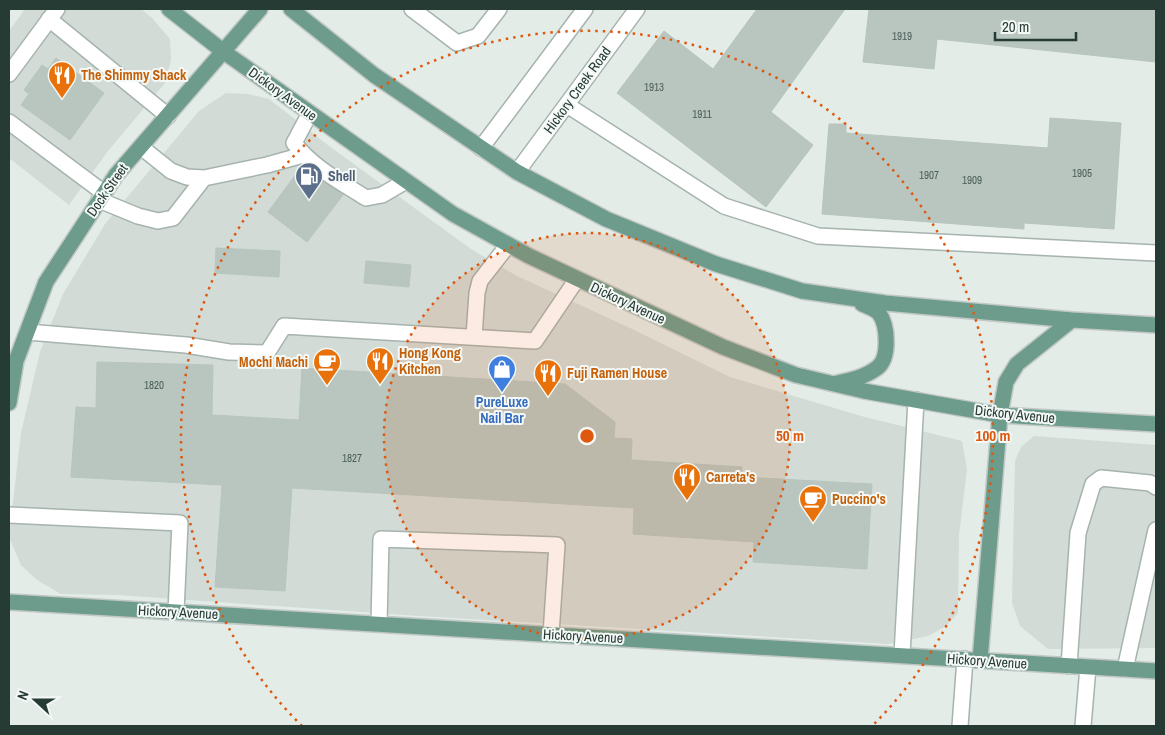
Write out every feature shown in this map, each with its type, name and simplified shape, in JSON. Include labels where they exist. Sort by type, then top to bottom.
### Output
[{"type":"main road","name":"Dickory Avenue","points":[[169,9],[224,52],[452,214],[529,256],[723,347],[796,375],[864,391],[1000,415],[1156,424]]},
{"type":"main road","name":"Dock Street","points":[[9,403],[12,361],[27,332],[46,282],[116,175],[260,9]]},
{"type":"main road","points":[[291,9],[374,75],[518,172],[606,219],[716,264],[802,291],[885,303],[1072,320],[1156,325]]},
{"type":"main road","points":[[833,384],[860,378],[879,367],[887,348],[886,327],[878,312],[851,298]]},
{"type":"main road","points":[[973,660],[1000,415],[1006,382],[1017,364],[1072,320]]},
{"type":"main road","name":"Hickory Avenue","points":[[9,602],[1156,671]]},
{"type":"street","points":[[412,9],[457,43],[478,36],[499,9]]},
{"type":"street","points":[[481,148],[585,9]]},
{"type":"street","name":"Hickory Creek Road","points":[[518,172],[637,9]]},
{"type":"street","points":[[9,74],[53,14],[168,116]]},
{"type":"street","points":[[567,104],[724,206],[818,236],[1156,253]]},
{"type":"street","points":[[310,113],[294,143],[303,154],[344,184],[366,198],[382,195],[406,181]]},
{"type":"street","points":[[9,122],[102,196],[138,216],[158,221],[173,218],[204,178]]},
{"type":"street","points":[[141,146],[171,171],[187,177],[204,178],[267,165],[303,154]]},
{"type":"street","points":[[474,337],[477,293],[480,281],[508,245]]},
{"type":"street","points":[[27,332],[186,345],[229,352],[267,353],[284,326],[535,341],[577,279]]},
{"type":"street","points":[[902,655],[916,400]]},
{"type":"street","points":[[1069,666],[1078,533],[1093,484],[1101,478],[1150,483],[1156,487]]},
{"type":"street","points":[[9,515],[180,523],[176,612]]},
{"type":"street","points":[[1126,669],[1156,530]]},
{"type":"street","points":[[379,624],[381,538],[557,545],[551,634]]},
{"type":"street","points":[[960,726],[973,660]]},
{"type":"street","points":[[1083,726],[1088,667]]},
{"type":"shaded area","points":[[25,9],[141,9],[152,18],[170,39],[171,60],[165,83],[108,151],[69,205],[9,158],[9,31]]},
{"type":"shaded area","points":[[226,93],[248,94],[269,99],[329,146],[471,249],[517,276],[730,377],[861,416],[962,441],[967,469],[959,535],[958,613],[946,626],[928,636],[888,644],[419,616],[118,595],[61,594],[37,580],[21,565],[9,537],[21,433],[40,352],[63,294],[105,224],[199,111]]},
{"type":"shaded area","points":[[1034,436],[1156,445],[1156,648],[1048,649],[1020,626],[1012,603],[1015,461],[1021,447]]},
{"type":"building","points":[[757,9],[845,9],[771,112],[813,145],[766,207],[617,93],[664,31],[713,69]]},
{"type":"building","points":[[869,9],[1156,9],[1156,62],[937,39],[934,69],[863,62]]},
{"type":"building","name":"The Shimmy Shack","points":[[56,58],[104,93],[70,140],[21,105],[29,94],[24,90],[42,65],[48,69]]},
{"type":"building","points":[[1050,118],[1121,123],[1114,229],[1024,223],[1024,229],[822,214],[829,124],[846,124],[846,133],[1048,148]]},
{"type":"building","points":[[302,166],[343,195],[307,242],[268,212]]},
{"type":"building","points":[[216,248],[280,251],[279,277],[215,273]]},
{"type":"building","points":[[366,261],[411,265],[409,287],[364,283]]},
{"type":"building","points":[[97,362],[213,365],[212,415],[299,420],[302,368],[565,384],[615,422],[614,438],[632,439],[631,460],[742,467],[741,477],[872,484],[867,569],[753,562],[754,542],[633,534],[634,508],[292,488],[285,591],[215,587],[222,485],[71,477],[76,407],[96,408]]},
{"type":"place","name":"The Shimmy Shack","points":[[62,99]]},
{"type":"place","name":"Shell","points":[[309,200]]},
{"type":"place","name":"Hong Kong Kitchen","points":[[380,385]]},
{"type":"place","name":"Mochi Machi","points":[[327,386]]},
{"type":"place","name":"PureLuxe Nail Bar","points":[[502,393]]},
{"type":"place","name":"Fuji Ramen House","points":[[548,397]]},
{"type":"place","name":"Carreta's","points":[[687,501]]},
{"type":"place","name":"Puccino's","points":[[813,523]]}]
